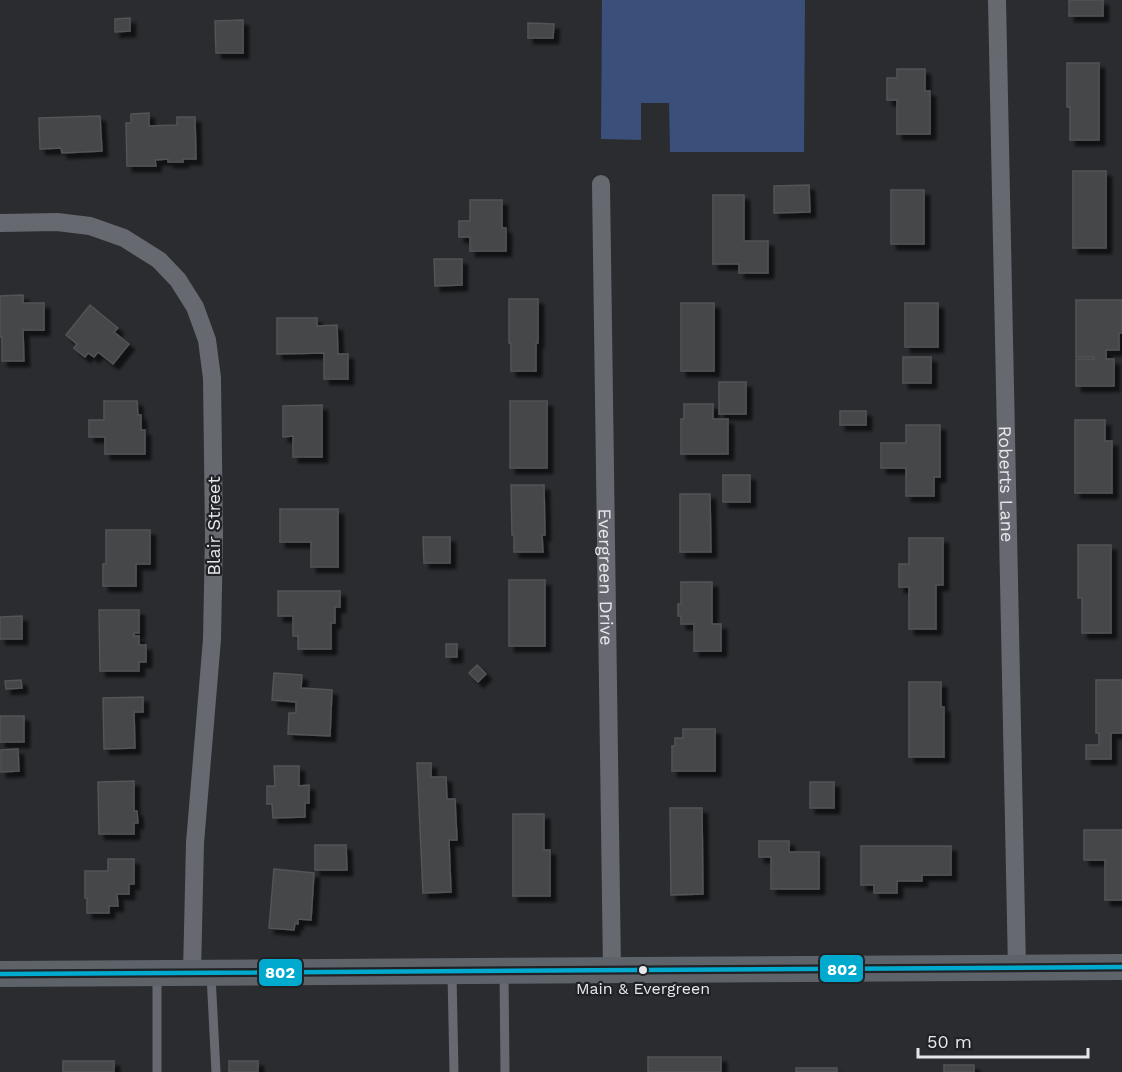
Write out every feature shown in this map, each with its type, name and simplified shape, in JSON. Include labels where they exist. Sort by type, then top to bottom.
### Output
[{"type":"main road","points":[[0,974],[1122,967]]},
{"type":"street","name":"Roberts Lane","points":[[997,0],[1017,968]]},
{"type":"street","name":"Evergreen Drive","points":[[601,184],[612,970]]},
{"type":"street","name":"Blair Street","points":[[0,223],[57,222],[90,226],[124,238],[159,260],[178,280],[195,307],[207,340],[212,378],[214,535],[212,627],[195,843],[201,973]]},
{"type":"lane","points":[[504,971],[505,1072]]},
{"type":"lane","points":[[452,972],[454,1072]]},
{"type":"lane","points":[[157,973],[157,1072]]},
{"type":"lane","points":[[201,973],[216,1072]]},
{"type":"shaded area","points":[[602,0],[805,0],[804,152],[670,152],[669,103],[641,103],[641,140],[601,139]]},
{"type":"building","points":[[1069,0],[1103,0],[1103,16],[1069,16]]},
{"type":"building","points":[[130,18],[130,31],[115,32],[115,19]]},
{"type":"building","points":[[243,20],[243,53],[216,53],[215,21]]},
{"type":"building","points":[[528,23],[554,24],[553,38],[528,38]]},
{"type":"building","points":[[1067,63],[1099,63],[1099,140],[1070,140]]},
{"type":"building","points":[[897,69],[925,69],[925,91],[930,91],[930,134],[897,134],[897,100],[887,100],[887,78],[897,78]]},
{"type":"building","points":[[149,113],[149,126],[177,125],[177,117],[195,117],[196,159],[183,159],[183,162],[168,162],[168,159],[155,160],[156,166],[127,166],[126,123],[131,123],[131,114]]},
{"type":"building","points":[[100,116],[102,151],[62,153],[61,148],[40,149],[39,118]]},
{"type":"building","points":[[1073,171],[1106,171],[1106,248],[1073,248]]},
{"type":"building","points":[[809,185],[810,212],[774,213],[774,186]]},
{"type":"building","points":[[891,190],[924,190],[924,244],[891,244]]},
{"type":"building","points":[[713,195],[744,195],[744,241],[768,241],[768,273],[739,273],[739,264],[713,264]]},
{"type":"building","points":[[470,200],[502,200],[502,228],[506,228],[506,251],[470,251],[470,237],[459,237],[459,221],[470,221]]},
{"type":"building","points":[[434,259],[462,259],[462,285],[435,286]]},
{"type":"building","points":[[23,295],[23,303],[44,303],[44,330],[23,330],[24,361],[2,361],[0,296]]},
{"type":"building","points":[[509,299],[538,299],[536,371],[511,371]]},
{"type":"building","points":[[1076,300],[1122,300],[1122,333],[1119,333],[1119,350],[1106,350],[1106,359],[1114,359],[1114,386],[1076,386],[1076,359],[1094,359],[1094,357],[1076,357]]},
{"type":"building","points":[[681,303],[714,303],[714,371],[681,371]]},
{"type":"building","points":[[905,303],[938,303],[938,347],[905,347]]},
{"type":"building","points":[[90,305],[118,328],[114,332],[129,344],[113,364],[98,352],[94,357],[88,353],[85,357],[74,348],[77,344],[66,335]]},
{"type":"building","points":[[277,318],[317,318],[317,326],[337,325],[338,354],[348,354],[348,379],[324,379],[324,353],[277,354]]},
{"type":"building","points":[[903,357],[931,357],[931,383],[903,383]]},
{"type":"building","points":[[719,382],[746,382],[746,414],[719,414]]},
{"type":"building","points":[[104,401],[137,401],[138,415],[141,415],[141,430],[145,430],[145,454],[105,454],[105,437],[89,437],[89,420],[104,420]]},
{"type":"building","points":[[510,401],[547,401],[547,468],[510,468]]},
{"type":"building","points":[[684,404],[713,404],[713,419],[728,419],[728,454],[681,454],[681,419],[684,419]]},
{"type":"building","points":[[322,405],[322,457],[293,457],[293,436],[283,437],[283,406]]},
{"type":"building","points":[[840,411],[866,411],[866,425],[840,425]]},
{"type":"building","points":[[1075,420],[1105,420],[1105,441],[1112,441],[1112,493],[1075,493]]},
{"type":"building","points":[[906,425],[940,425],[940,477],[934,477],[934,496],[906,496],[906,468],[881,468],[881,443],[906,443]]},
{"type":"building","points":[[723,475],[750,475],[750,502],[723,502]]},
{"type":"building","points":[[511,485],[544,485],[543,552],[514,552]]},
{"type":"building","points":[[680,494],[710,494],[711,552],[680,552]]},
{"type":"building","points":[[280,509],[338,509],[338,567],[311,567],[311,542],[280,542]]},
{"type":"building","points":[[106,530],[150,530],[150,564],[136,564],[136,586],[103,586],[103,564],[106,564]]},
{"type":"building","points":[[423,537],[450,537],[450,563],[424,563]]},
{"type":"building","points":[[909,538],[943,538],[943,585],[936,585],[936,629],[909,629],[909,587],[899,587],[899,564],[909,564]]},
{"type":"building","points":[[1078,545],[1111,545],[1111,633],[1082,633],[1082,598],[1078,598]]},
{"type":"building","points":[[509,580],[545,580],[545,646],[509,646]]},
{"type":"building","points":[[681,582],[712,582],[712,624],[721,624],[721,651],[694,651],[694,624],[681,624],[681,616],[678,616],[678,604],[681,604]]},
{"type":"building","points":[[278,591],[340,591],[340,607],[335,607],[335,623],[331,623],[331,649],[298,649],[298,636],[293,636],[293,616],[278,616]]},
{"type":"building","points":[[99,610],[139,610],[139,633],[134,633],[134,636],[139,636],[139,645],[146,645],[146,662],[139,662],[139,671],[100,671]]},
{"type":"building","points":[[22,616],[22,639],[0,639],[0,617]]},
{"type":"building","points":[[446,644],[457,644],[457,657],[446,657]]},
{"type":"building","points":[[477,665],[486,674],[478,682],[469,673]]},
{"type":"building","points":[[274,673],[302,675],[301,688],[332,690],[330,736],[288,734],[289,713],[296,713],[296,702],[272,700]]},
{"type":"building","points":[[21,680],[22,688],[6,689],[5,681]]},
{"type":"building","points":[[1096,680],[1122,680],[1122,733],[1111,733],[1111,759],[1086,759],[1086,745],[1099,745],[1099,733],[1096,733]]},
{"type":"building","points":[[909,682],[941,682],[941,707],[944,707],[944,757],[909,757]]},
{"type":"building","points":[[143,697],[143,712],[134,712],[135,748],[104,749],[103,698]]},
{"type":"building","points":[[0,716],[24,716],[24,742],[0,742]]},
{"type":"building","points":[[683,729],[715,729],[715,771],[672,771],[672,746],[675,746],[675,738],[683,738]]},
{"type":"building","points":[[18,749],[19,771],[1,772],[1,750]]},
{"type":"building","points":[[417,763],[431,763],[431,777],[446,777],[447,799],[455,799],[457,840],[449,840],[451,892],[423,893]]},
{"type":"building","points":[[274,766],[299,766],[299,786],[309,785],[309,803],[305,803],[305,817],[273,818],[272,804],[267,804],[267,786],[275,786]]},
{"type":"building","points":[[134,781],[134,811],[137,811],[138,823],[134,823],[134,834],[99,834],[98,782]]},
{"type":"building","points":[[810,782],[834,782],[834,808],[810,808]]},
{"type":"building","points":[[670,808],[702,808],[703,894],[671,895]]},
{"type":"building","points":[[513,814],[544,814],[544,850],[550,850],[550,896],[513,896]]},
{"type":"building","points":[[1084,830],[1122,830],[1122,900],[1105,900],[1105,860],[1084,860]]},
{"type":"building","points":[[759,841],[789,841],[789,852],[819,852],[819,889],[771,889],[771,857],[759,857]]},
{"type":"building","points":[[315,845],[346,845],[347,870],[315,870]]},
{"type":"building","points":[[861,846],[951,846],[951,875],[922,875],[922,881],[897,881],[897,893],[874,893],[874,885],[861,885]]},
{"type":"building","points":[[108,859],[134,859],[134,884],[129,884],[129,894],[117,894],[118,906],[109,906],[109,913],[87,913],[85,871],[108,871]]},
{"type":"building","points":[[274,869],[314,873],[311,920],[298,919],[294,930],[269,928]]},
{"type":"building","points":[[648,1057],[721,1057],[721,1072],[648,1072]]},
{"type":"building","points":[[63,1061],[114,1061],[114,1072],[63,1072]]},
{"type":"building","points":[[229,1061],[258,1061],[258,1072],[229,1072]]},
{"type":"building","points":[[944,1065],[974,1065],[974,1072],[944,1072]]},
{"type":"building","points":[[796,1068],[837,1068],[837,1072],[796,1072]]},
{"type":"transit line","name":"802","points":[[0,974],[1122,967]]},
{"type":"place","name":"Main & Evergreen","points":[[643,970]]}]
